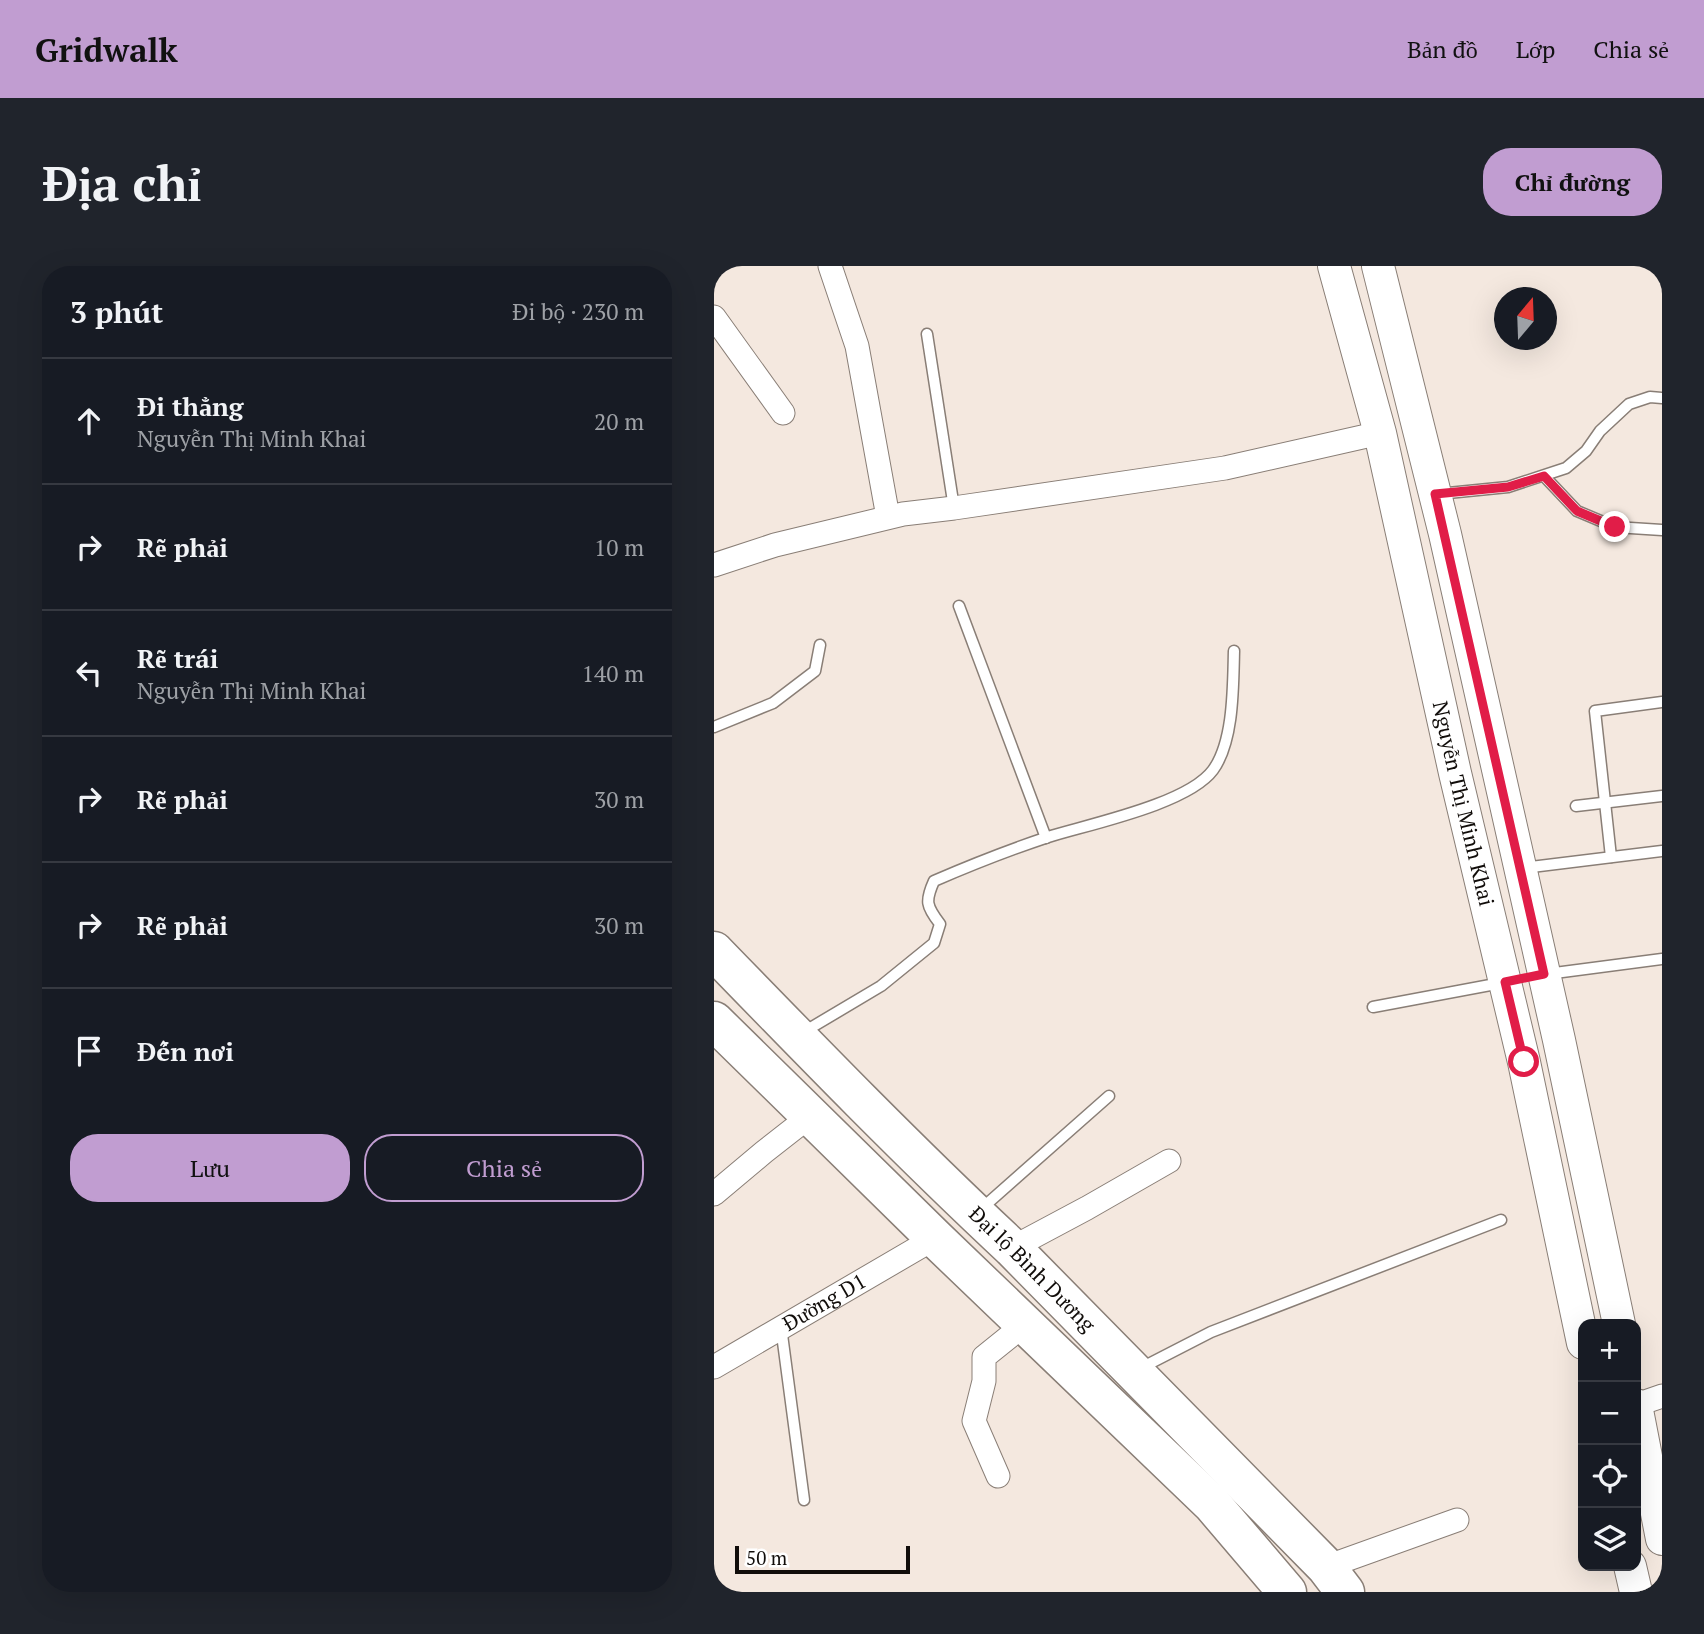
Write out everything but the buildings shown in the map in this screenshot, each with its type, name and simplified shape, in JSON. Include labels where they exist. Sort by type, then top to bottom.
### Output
[{"type":"highway","name":"Đại lộ Bình Dương","points":[[714,951],[796,1036],[1012,1248],[1335,1580]]},
{"type":"highway","name":"Đại lộ Bình Dương","points":[[714,1021],[1212,1504],[1287,1592]]},
{"type":"highway","points":[[935,1237],[975,1214]]},
{"type":"main road","name":"Nguyễn Thị Minh Khai","points":[[1334,266],[1380,433],[1455,774],[1524,1062],[1578,1319]]},
{"type":"main road","name":"Nguyễn Thị Minh Khai","points":[[1378,266],[1435,494],[1521,869],[1618,1319]]},
{"type":"main road","points":[[1480,876],[1521,869]]},
{"type":"main road","points":[[1505,982],[1544,974]]},
{"type":"main road","points":[[1641,1431],[1662,1539]]},
{"type":"main road","points":[[1631,1571],[1636,1592]]},
{"type":"street","points":[[830,266],[857,346],[888,517]]},
{"type":"street","points":[[714,317],[783,413]]},
{"type":"street","points":[[714,565],[775,545],[903,514],[1225,468],[1380,433]]},
{"type":"street","points":[[714,1194],[810,1116]]},
{"type":"street","points":[[1012,1248],[1170,1161]]},
{"type":"street","name":"Đường D1","points":[[714,1367],[935,1237]]},
{"type":"street","points":[[998,1476],[974,1421],[985,1381],[984,1357],[1025,1324]]},
{"type":"street","points":[[1641,1403],[1662,1396]]},
{"type":"street","points":[[1335,1580],[1457,1520]]},
{"type":"lane","points":[[927,334],[954,508]]},
{"type":"lane","points":[[1435,494],[1508,487],[1566,468],[1586,451],[1600,430],[1629,404],[1650,397],[1662,398]]},
{"type":"lane","points":[[1544,476],[1577,511],[1615,527],[1662,530]]},
{"type":"lane","points":[[959,606],[1046,838]]},
{"type":"lane","points":[[714,727],[774,703],[815,671],[820,645]]},
{"type":"lane","points":[[796,1036],[881,986],[934,943],[940,924],[932,914],[927,897],[934,881],[1046,838],[1171,799],[1197,786],[1214,770],[1224,746],[1230,724],[1234,651]]},
{"type":"lane","points":[[1611,857],[1595,711],[1662,702]]},
{"type":"lane","points":[[1576,806],[1662,796]]},
{"type":"lane","points":[[1521,869],[1662,851]]},
{"type":"lane","points":[[1544,974],[1662,959]]},
{"type":"lane","points":[[1373,1007],[1505,982]]},
{"type":"lane","points":[[975,1214],[1109,1096]]},
{"type":"lane","points":[[1134,1372],[1211,1332],[1501,1220]]},
{"type":"lane","points":[[781,1327],[804,1500]]},
{"type":"route","points":[[1524,1062],[1505,982],[1544,974],[1435,494],[1508,487],[1544,476],[1577,511],[1615,527]]}]
